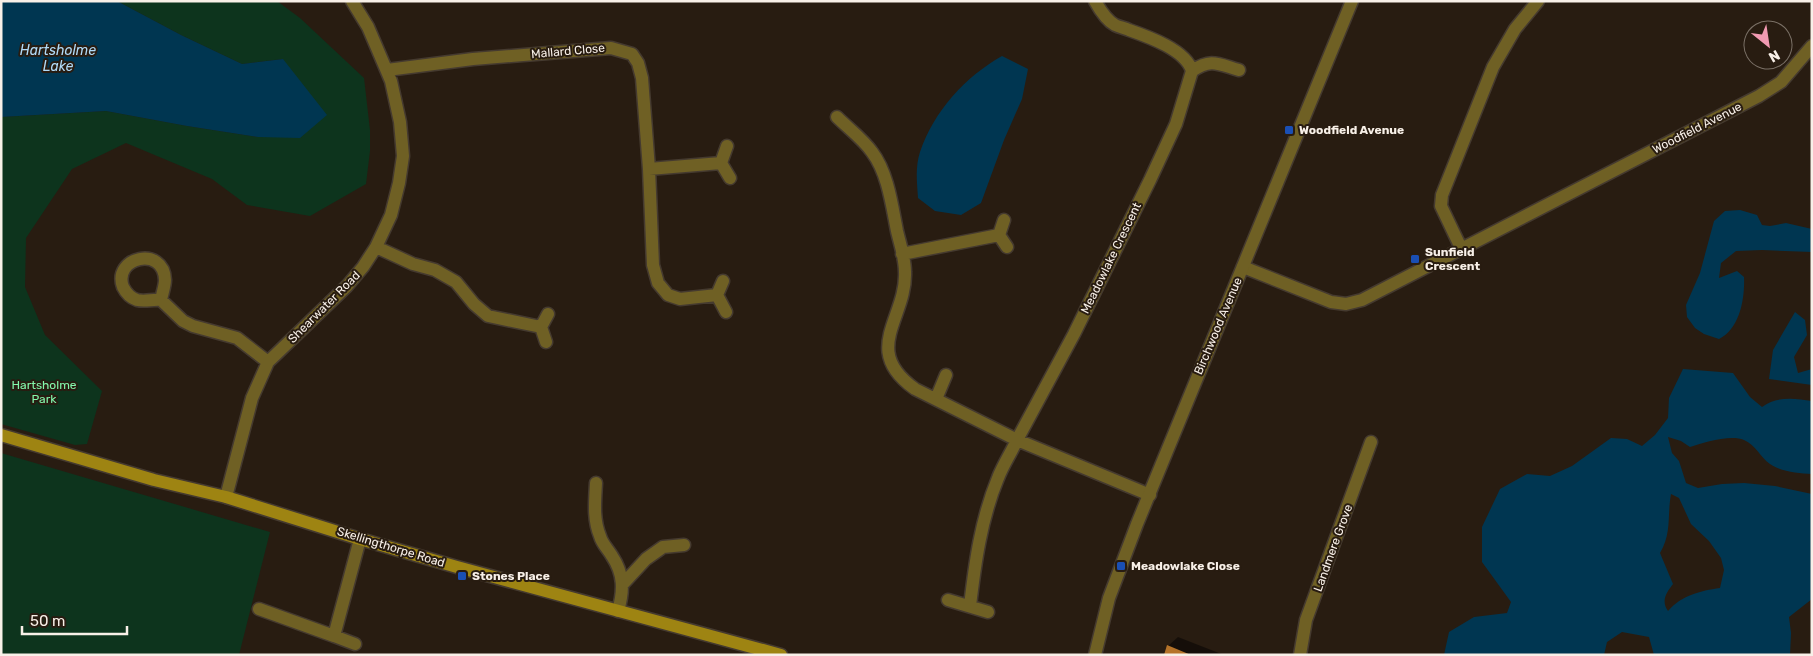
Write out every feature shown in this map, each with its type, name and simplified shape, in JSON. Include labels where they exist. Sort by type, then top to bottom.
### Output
[{"type":"main road","name":"Skellingthorpe Road","points":[[1,435],[154,480],[226,497],[360,539],[781,655]]},
{"type":"street","name":"Shearwater Road","points":[[226,497],[252,398],[268,362],[347,286],[363,267],[376,247],[390,215],[399,183],[403,156],[400,122],[392,81],[368,27],[352,1]]},
{"type":"street","points":[[1095,1],[1106,18],[1115,25],[1157,40],[1190,63],[1192,71],[1204,63],[1213,63],[1238,70]]},
{"type":"street","name":"Birchwood Avenue","points":[[1094,655],[1109,598],[1242,267],[1352,1]]},
{"type":"street","points":[[1461,248],[1441,206],[1442,195],[1493,67],[1515,29],[1538,1]]},
{"type":"street","name":"Woodfield Avenue","points":[[1242,267],[1331,302],[1346,304],[1362,300],[1759,96],[1781,82],[1812,46]]},
{"type":"street","name":"Mallard Close","points":[[387,70],[473,59],[591,49],[611,48],[632,54],[638,63],[642,78],[649,169],[653,264],[658,283],[668,295],[680,299],[717,295]]},
{"type":"street","name":"Meadowlake Crescent","points":[[970,606],[975,563],[983,525],[998,478],[1074,334],[1150,180],[1176,124],[1192,71]]},
{"type":"street","points":[[837,117],[872,152],[887,181],[905,272],[903,290],[890,327],[888,340],[889,357],[895,370],[904,381],[915,389],[1017,440],[1150,495]]},
{"type":"street","points":[[726,146],[721,163],[730,178]]},
{"type":"street","points":[[649,169],[721,163]]},
{"type":"street","points":[[999,235],[1004,220]]},
{"type":"street","points":[[902,254],[999,235]]},
{"type":"street","points":[[999,235],[1007,247]]},
{"type":"street","points":[[376,247],[413,264],[435,270],[456,282],[474,304],[488,316],[541,327]]},
{"type":"street","points":[[723,281],[717,295],[726,312]]},
{"type":"street","points":[[161,300],[183,321],[192,326],[237,338],[268,362]]},
{"type":"street","points":[[546,342],[541,327],[548,314]]},
{"type":"street","points":[[936,398],[946,375]]},
{"type":"street","name":"Landmere Grove","points":[[1300,655],[1306,620],[1371,442]]},
{"type":"street","points":[[596,483],[594,519],[600,539],[621,570],[621,598],[618,611]]},
{"type":"street","points":[[334,636],[360,539]]},
{"type":"street","points":[[622,584],[646,559],[663,547],[684,545]]},
{"type":"street","points":[[948,600],[988,612]]},
{"type":"street","points":[[259,609],[355,644]]},
{"type":"green space","name":"Hartsholme Park","points":[[117,1],[277,1],[300,18],[364,78],[370,130],[370,151],[366,184],[310,216],[247,205],[212,179],[126,143],[72,169],[26,238],[25,287],[45,335],[102,391],[87,444],[75,445],[1,424],[1,117],[106,111],[258,137],[283,59],[242,64],[181,35]]},
{"type":"green space","points":[[1,453],[270,532],[239,655],[1,655]]},
{"type":"water","name":"Hartsholme Lake","points":[[1,1],[117,1],[181,35],[242,64],[283,59],[327,115],[300,138],[258,137],[106,111],[1,117]]},
{"type":"water","points":[[1002,56],[1028,69],[1022,99],[1004,140],[981,203],[961,215],[935,211],[918,198],[917,163],[926,137],[952,96],[988,64]]},
{"type":"water","points":[[1740,210],[1757,215],[1762,225],[1770,226],[1786,223],[1812,229],[1812,252],[1736,251],[1721,263],[1719,278],[1737,271],[1744,277],[1744,285],[1740,312],[1736,321],[1732,328],[1719,339],[1704,334],[1695,328],[1687,317],[1686,305],[1700,273],[1714,221],[1725,211]]},
{"type":"water","points":[[1795,312],[1805,320],[1807,335],[1794,357],[1798,373],[1812,369],[1812,385],[1769,379],[1773,350]]},
{"type":"water","points":[[1683,369],[1733,373],[1750,397],[1762,407],[1780,399],[1812,401],[1812,474],[1790,472],[1775,467],[1752,445],[1738,438],[1717,440],[1690,447],[1681,441],[1668,437],[1672,453],[1679,461],[1686,483],[1698,488],[1744,483],[1775,486],[1812,494],[1812,599],[1789,617],[1791,633],[1790,655],[1654,655],[1649,637],[1622,632],[1607,642],[1604,655],[1444,655],[1449,632],[1474,617],[1507,613],[1511,602],[1482,562],[1482,527],[1500,489],[1527,474],[1550,476],[1572,466],[1611,438],[1627,439],[1642,446],[1655,435],[1668,418],[1669,398]],"holes":[[[1671,494],[1679,498],[1691,524],[1709,541],[1721,558],[1724,570],[1720,588],[1685,597],[1668,611],[1665,597],[1673,584],[1660,553],[1668,531]]]},
{"type":"building","points":[[1167,645],[1191,655],[1164,655]]},
{"type":"place","name":"Woodfield Avenue","points":[[1289,130]]},
{"type":"place","name":"Sunfield Crescent","points":[[1415,259]]},
{"type":"place","name":"Meadowlake Close","points":[[1121,566]]},
{"type":"place","name":"Stones Place","points":[[462,576]]}]
